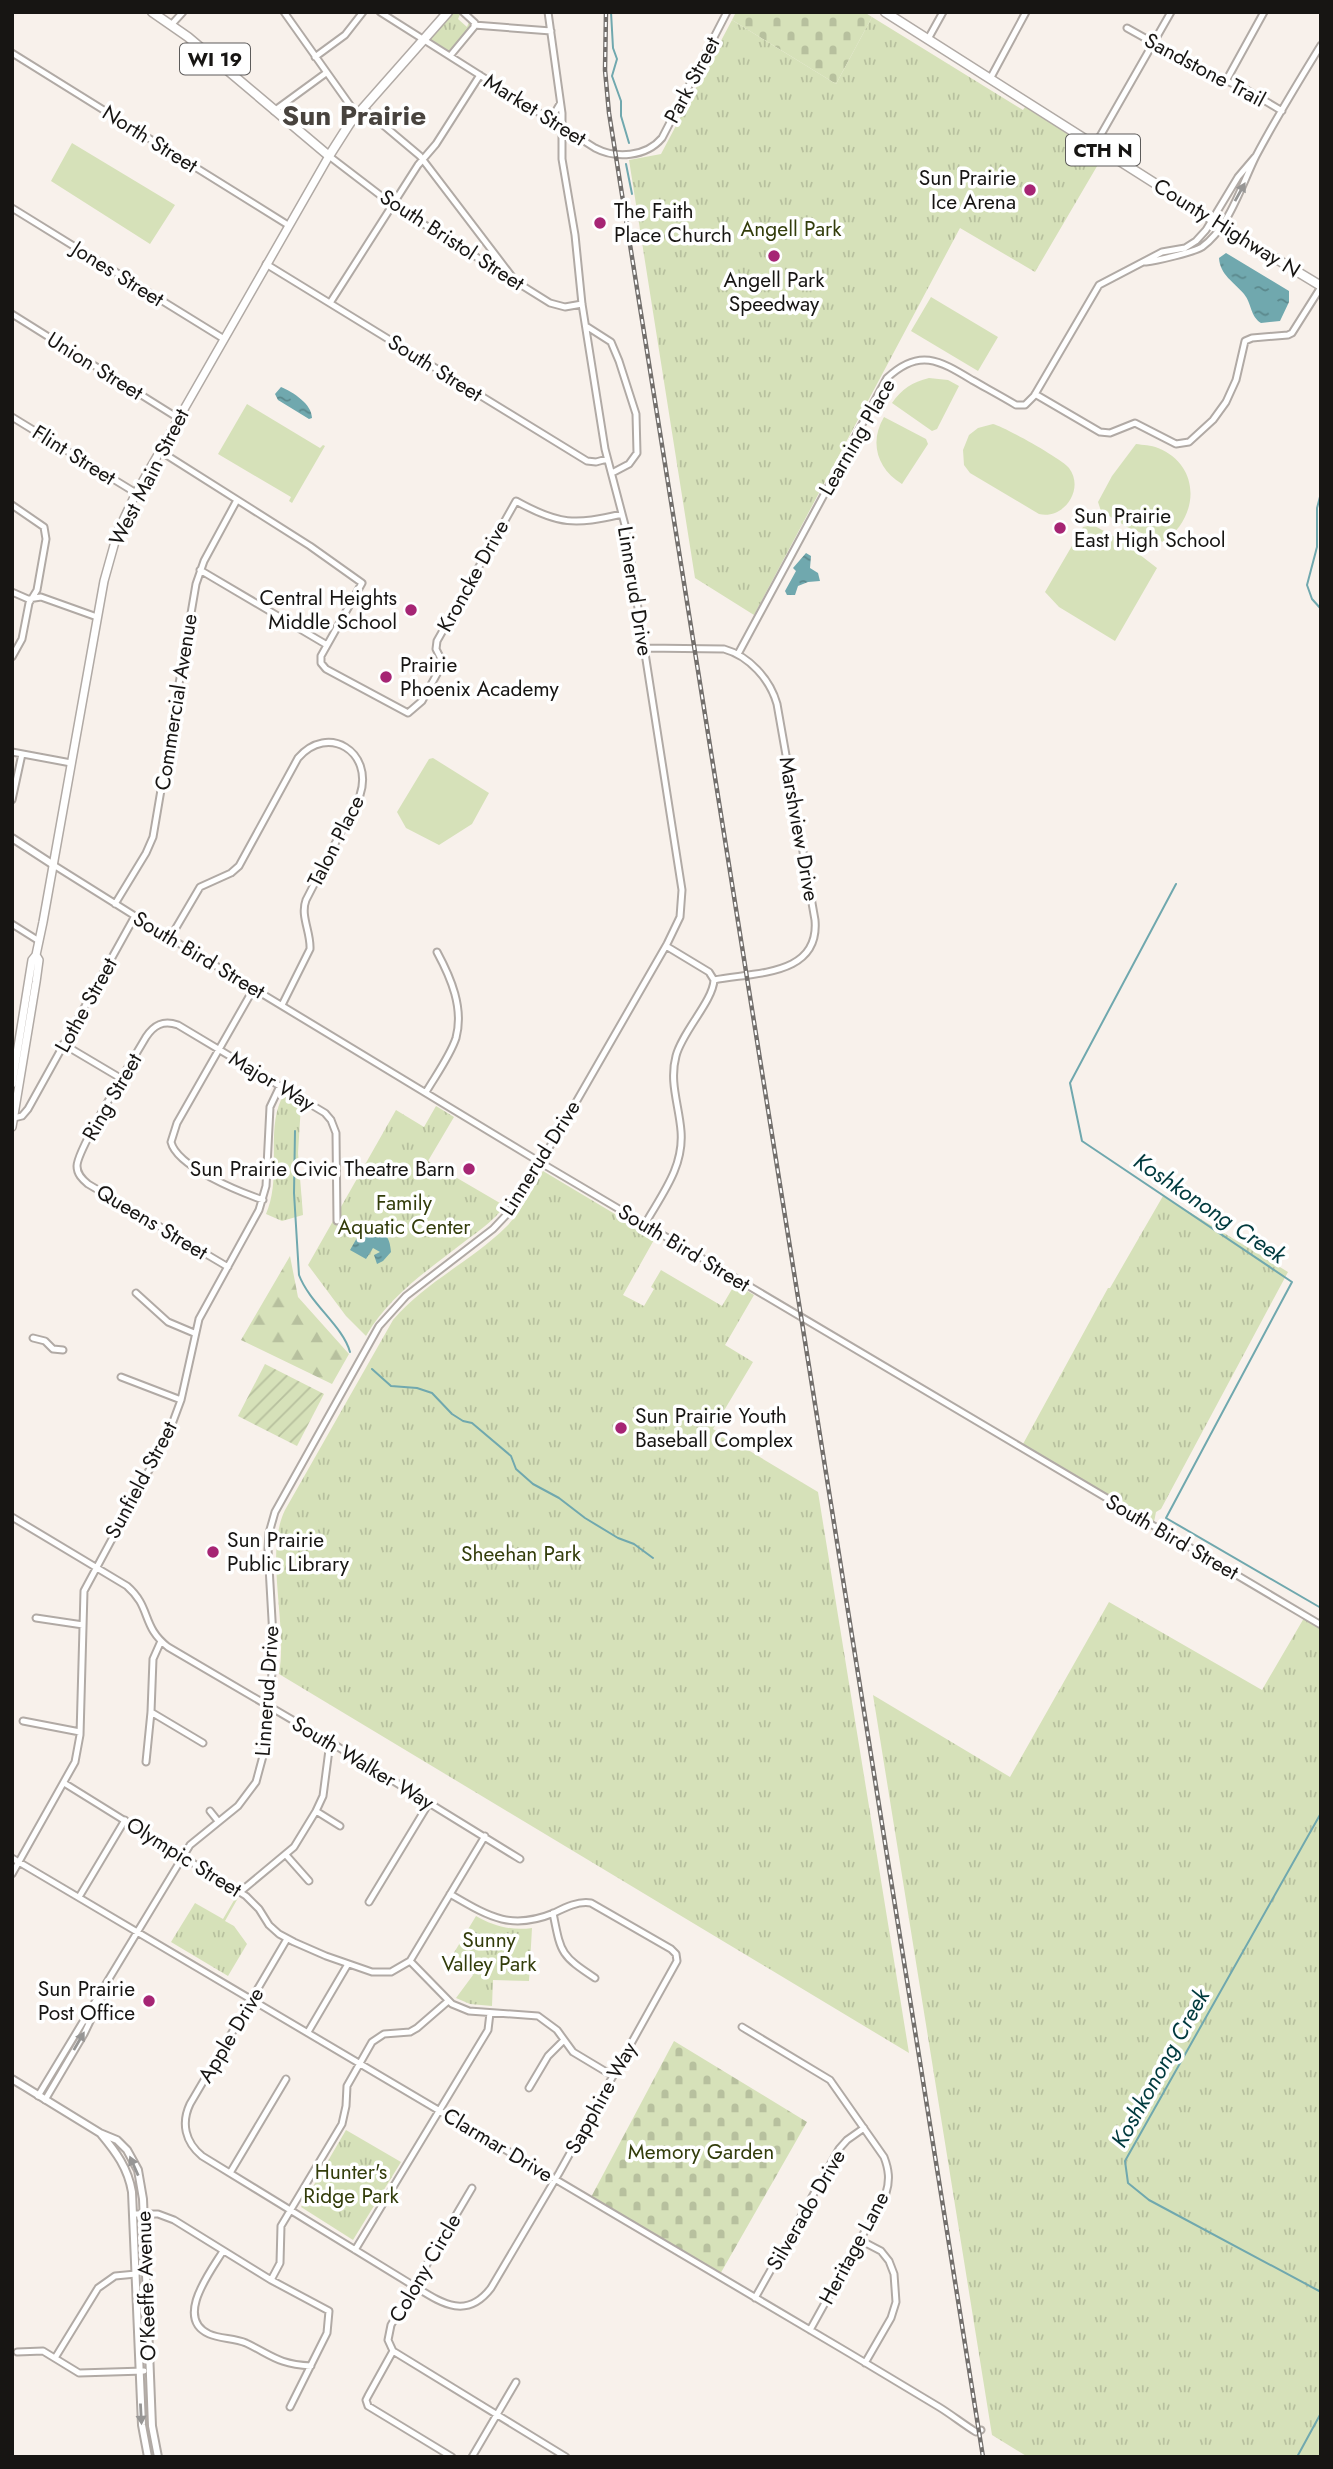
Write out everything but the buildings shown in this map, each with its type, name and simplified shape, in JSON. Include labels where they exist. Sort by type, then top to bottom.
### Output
[{"type":"main road","name":"WI 19","points":[[152,12],[172,24],[329,156]]},
{"type":"main road","points":[[329,156],[340,136],[360,111],[448,12]]},
{"type":"main road","name":"County Highway N","points":[[886,12],[1321,287]]},
{"type":"main road","name":"West Main Street","points":[[12,1084],[32,960],[39,941],[112,547],[136,493],[329,156]]},
{"type":"main road","name":"West Main Street","points":[[12,1127],[39,960],[36,955]]},
{"type":"street","points":[[172,24],[183,12]]},
{"type":"street","points":[[284,12],[326,73],[360,111],[422,159],[515,281]]},
{"type":"street","points":[[315,57],[345,35],[363,12]]},
{"type":"street","name":"Market Street","points":[[380,12],[562,128],[610,154],[630,154],[654,146]]},
{"type":"street","points":[[463,12],[474,23],[551,31]]},
{"type":"street","name":"Linnerud Drive","points":[[41,2098],[83,2034],[113,1973],[194,1840],[244,1800],[256,1782],[263,1756],[274,1642],[268,1549],[275,1512],[389,1312],[405,1296],[502,1220],[520,1196],[678,921],[682,890],[622,514],[607,459],[582,304],[575,235],[562,159],[560,104],[548,12]]},
{"type":"street","name":"Park Street","points":[[654,146],[664,133],[727,12]]},
{"type":"street","points":[[928,39],[943,12]]},
{"type":"street","points":[[990,79],[1026,12]]},
{"type":"street","points":[[1095,145],[1171,12]]},
{"type":"street","points":[[1226,81],[1264,12]]},
{"type":"street","points":[[450,56],[474,23]]},
{"type":"street","name":"Sandstone Trail","points":[[1127,28],[1282,111]]},
{"type":"street","points":[[1321,45],[1255,158],[1246,183],[1217,222],[1191,245],[1162,252],[1146,262],[1114,275],[1097,288],[1035,394],[1100,432],[1110,433],[1135,423],[1176,444],[1189,442],[1213,420],[1226,402],[1237,380],[1245,341],[1292,333],[1321,287]]},
{"type":"street","name":"North Street","points":[[12,53],[288,225]]},
{"type":"street","points":[[274,111],[326,73]]},
{"type":"street","points":[[330,303],[422,159],[440,137],[480,75]]},
{"type":"street","points":[[539,113],[551,115],[557,111],[560,104]]},
{"type":"street","name":"South Bristol Street","points":[[329,156],[393,205],[555,306],[582,304]]},
{"type":"street","points":[[1217,222],[1238,177],[1255,158]]},
{"type":"street","name":"Jones Street","points":[[12,208],[224,339]]},
{"type":"street","name":"South Street","points":[[266,264],[587,461],[607,459]]},
{"type":"street","name":"Union Street","points":[[12,314],[178,418]]},
{"type":"street","points":[[586,326],[611,342],[636,414],[637,453],[629,464],[612,473]]},
{"type":"street","name":"Learning Place","points":[[738,654],[887,378],[908,364],[921,360],[944,363],[1016,405],[1026,405],[1035,394]]},
{"type":"street","name":"Flint Street","points":[[12,417],[136,493]]},
{"type":"street","points":[[160,452],[328,558],[362,583],[327,645],[200,570]]},
{"type":"street","name":"Commercial Avenue","points":[[115,904],[153,837],[194,594],[200,570],[237,500]]},
{"type":"street","name":"Kroncke Drive","points":[[327,645],[321,663],[326,669],[410,713],[422,700],[443,663],[436,649],[438,638],[516,501],[559,521],[622,514]]},
{"type":"street","points":[[12,505],[46,530],[37,590],[29,603],[22,639],[12,657]]},
{"type":"street","points":[[12,592],[28,599],[41,597],[97,617]]},
{"type":"street","points":[[644,648],[724,649],[738,654]]},
{"type":"street","name":"Marshview Drive","points":[[714,980],[792,965],[807,952],[816,932],[777,704],[767,681],[738,654]]},
{"type":"street","name":"Talon Place","points":[[170,938],[200,887],[231,873],[239,866],[304,751],[330,743],[346,747],[362,764],[364,783],[306,900],[304,906],[310,949],[282,1005]]},
{"type":"street","points":[[12,752],[71,763]]},
{"type":"street","points":[[12,800],[22,754]]},
{"type":"street","points":[[12,838],[52,863]]},
{"type":"street","name":"South Bird Street","points":[[52,863],[170,938],[540,1161],[1321,1625]]},
{"type":"street","name":"Lothe Street","points":[[14,1118],[24,1114],[135,916]]},
{"type":"street","points":[[12,924],[39,941]]},
{"type":"street","points":[[645,1224],[672,1179],[678,1162],[681,1129],[673,1071],[677,1053],[711,991],[714,980],[709,972],[666,946]]},
{"type":"street","points":[[426,1092],[456,1037],[458,1021],[451,979],[438,952]]},
{"type":"street","points":[[254,988],[172,1135],[171,1142],[179,1157],[231,1188],[263,1200]]},
{"type":"street","name":"Major Way","points":[[157,1025],[167,1022],[178,1025],[325,1113],[334,1125],[337,1221]]},
{"type":"street","name":"Ring Street","points":[[79,1174],[77,1165],[81,1152],[146,1037],[157,1025]]},
{"type":"street","points":[[63,1044],[122,1079]]},
{"type":"street","name":"Sunfield Street","points":[[12,1874],[15,1860],[75,1762],[84,1669],[84,1591],[95,1566],[168,1436],[181,1400],[199,1319],[263,1200],[266,1186],[267,1122],[270,1107],[280,1086]]},
{"type":"street","points":[[27,1091],[36,1093]]},
{"type":"street","name":"Queens Street","points":[[79,1174],[88,1184],[228,1267]]},
{"type":"street","points":[[136,1293],[168,1322],[194,1333]]},
{"type":"street","points":[[33,1338],[45,1341],[53,1349],[63,1350]]},
{"type":"street","points":[[121,1377],[181,1400]]},
{"type":"street","points":[[12,1517],[127,1586],[145,1607],[149,1626],[161,1642],[153,1659],[146,1762]]},
{"type":"street","points":[[36,1618],[83,1625]]},
{"type":"street","name":"South Walker Way","points":[[161,1642],[520,1859]]},
{"type":"street","points":[[151,1712],[203,1742]]},
{"type":"street","points":[[23,1721],[80,1732]]},
{"type":"street","points":[[240,1892],[286,1856],[316,1811],[323,1796],[330,1742]]},
{"type":"street","name":"Olympic Street","points":[[64,1783],[240,1892],[259,1909],[269,1925],[288,1939],[348,1964],[382,1974],[400,1968],[410,1961]]},
{"type":"street","points":[[369,1902],[429,1803]]},
{"type":"street","points":[[210,1811],[218,1821]]},
{"type":"street","points":[[316,1811],[340,1826]]},
{"type":"street","points":[[79,1897],[125,1820]]},
{"type":"street","points":[[485,1836],[410,1961],[447,2002],[463,2010],[538,2016],[557,2030],[581,2058],[613,2076]]},
{"type":"street","points":[[286,1856],[309,1881]]},
{"type":"street","name":"Clarmar Drive","points":[[15,1860],[556,2178],[589,2201],[940,2408],[958,2422],[976,2432],[981,2430]]},
{"type":"street","points":[[450,1894],[500,1920],[520,1922],[553,1913],[561,1950],[595,1978]]},
{"type":"street","name":"Sapphire Way","points":[[414,2286],[449,2306],[472,2303],[491,2288],[672,1972],[677,1958],[671,1949],[591,1903],[579,1903],[553,1913]]},
{"type":"street","name":"Apple Drive","points":[[230,2173],[195,2151],[186,2134],[185,2119],[190,2104],[288,1939]]},
{"type":"street","points":[[308,2032],[348,1964]]},
{"type":"street","points":[[271,2280],[280,2263],[281,2226],[342,2124],[347,2086],[366,2049],[384,2034],[410,2032],[418,2028],[447,2002]]},
{"type":"street","points":[[355,2250],[488,2030],[490,2013]]},
{"type":"street","points":[[742,2027],[825,2076],[864,2128]]},
{"type":"street","points":[[529,2088],[548,2056],[564,2040]]},
{"type":"street","points":[[286,2079],[230,2173],[414,2286]]},
{"type":"street","name":"O'Keeffe Avenue","points":[[12,2080],[100,2133],[117,2140],[138,2170],[142,2188],[152,2426],[159,2457]]},
{"type":"street","name":"Heritage Lane","points":[[810,2330],[886,2193],[889,2175],[884,2157],[864,2128]]},
{"type":"street","name":"Silverado Drive","points":[[755,2298],[839,2149],[864,2128]]},
{"type":"street","name":"O'Keeffe Avenue","points":[[100,2133],[119,2155],[132,2192],[142,2371],[142,2433],[148,2457]]},
{"type":"street","name":"Colony Circle","points":[[393,2351],[389,2346],[388,2332],[472,2188]]},
{"type":"street","points":[[133,2214],[166,2216],[271,2280],[329,2311],[327,2333],[290,2407]]},
{"type":"street","points":[[860,2240],[881,2252],[889,2261],[894,2274],[896,2302],[891,2318],[865,2363]]},
{"type":"street","points":[[223,2250],[195,2302],[194,2317],[200,2328],[210,2335],[243,2342],[279,2361],[311,2366]]},
{"type":"street","points":[[55,2358],[98,2288],[115,2276],[136,2274]]},
{"type":"street","points":[[17,2352],[43,2351],[79,2373],[142,2371]]},
{"type":"street","points":[[452,2457],[368,2406],[368,2396],[393,2351],[566,2457]]},
{"type":"street","points":[[472,2457],[516,2382]]},
{"type":"green space","points":[[448,12],[461,12],[458,19],[467,27],[470,19],[475,23],[450,56],[423,40]]},
{"type":"green space","points":[[736,12],[864,12],[872,17],[836,84],[732,20]]},
{"type":"green space","name":"Angell Park","points":[[872,17],[1103,156],[1035,272],[960,228],[754,615],[695,578],[629,160],[661,154],[732,20],[836,84]]},
{"type":"green space","points":[[72,143],[175,205],[150,244],[51,181]]},
{"type":"green space","points":[[931,297],[998,337],[978,371],[911,331]]},
{"type":"green space","points":[[929,378],[948,380],[959,386],[937,429],[932,431],[892,403],[908,387]]},
{"type":"green space","points":[[247,404],[320,448],[325,446],[292,503],[289,501],[291,497],[218,454]]},
{"type":"green space","points":[[884,417],[926,439],[928,444],[902,484],[887,471],[878,454],[877,436]]},
{"type":"green space","points":[[993,424],[1033,444],[1069,468],[1075,485],[1064,508],[1048,515],[1039,514],[970,473],[964,465],[963,450],[969,435],[978,428]]},
{"type":"green space","points":[[1136,444],[1155,447],[1172,456],[1188,479],[1189,506],[1184,520],[1163,542],[1127,527],[1101,511],[1098,502],[1112,476]]},
{"type":"green space","points":[[1093,525],[1122,541],[1157,568],[1115,641],[1059,607],[1045,592],[1083,527]]},
{"type":"green space","points":[[433,758],[489,793],[472,824],[439,845],[406,828],[397,812],[429,759]]},
{"type":"green space","points":[[284,1094],[301,1105],[298,1153],[303,1215],[282,1221],[266,1214],[273,1184],[275,1122]]},
{"type":"green space","name":"Family Aquatic Center","points":[[436,1106],[454,1117],[428,1161],[505,1206],[486,1225],[398,1296],[366,1336],[346,1316],[308,1265],[396,1110],[424,1127]]},
{"type":"green space","name":"Sheehan Park","points":[[543,1171],[655,1238],[623,1295],[644,1306],[661,1270],[722,1306],[735,1284],[754,1295],[725,1345],[753,1362],[713,1429],[818,1492],[909,2053],[279,1674],[281,1633],[276,1547],[285,1510],[393,1320],[419,1294],[507,1226],[522,1207]]},
{"type":"green space","points":[[1163,1196],[1288,1272],[1161,1509],[1156,1512],[1154,1522],[1023,1444],[1108,1288]]},
{"type":"green space","points":[[290,1256],[298,1297],[349,1354],[332,1384],[241,1340]]},
{"type":"green space","points":[[265,1364],[324,1394],[297,1446],[238,1416]]},
{"type":"green space","points":[[1109,1602],[1262,1690],[1304,1618],[1321,1627],[1321,2457],[1028,2457],[992,2435],[873,1695],[1010,1777]]},
{"type":"green space","points":[[236,1897],[238,1898],[225,1921],[234,1926],[247,1944],[228,1976],[171,1942],[195,1903],[223,1919]]},
{"type":"green space","name":"Sunny Valley Park","points":[[476,1916],[503,1927],[532,1928],[529,1981],[493,1980],[492,2006],[470,2004],[456,1998],[473,1975],[452,1956]]},
{"type":"green space","name":"Memory Garden","points":[[674,2041],[807,2122],[719,2276],[589,2201]]},
{"type":"green space","name":"Hunter's Ridge Park","points":[[346,2130],[401,2162],[353,2240],[301,2207]]},
{"type":"water","points":[[1226,253],[1289,291],[1289,302],[1280,321],[1261,323],[1255,317],[1244,294],[1222,269],[1219,258]]},
{"type":"water","points":[[281,387],[305,403],[312,418],[309,419],[278,400],[275,394]]},
{"type":"water","points":[[806,553],[811,556],[810,568],[818,573],[820,581],[798,586],[795,595],[787,595],[785,591],[796,571],[793,568]]},
{"type":"water","points":[[369,1229],[383,1232],[389,1242],[391,1252],[377,1264],[374,1255],[380,1252],[373,1248],[366,1259],[350,1250],[358,1236]]},
{"type":"waterway","points":[[611,12],[613,48],[617,59],[612,76],[621,101],[621,116],[629,143]]},
{"type":"waterway","points":[[626,164],[632,194]]},
{"type":"waterway","points":[[1321,493],[1317,508],[1317,547],[1307,585],[1312,599],[1321,609]]},
{"type":"waterway","name":"Koshkonong Creek","points":[[1176,884],[1070,1083],[1082,1141],[1292,1282],[1166,1518],[1321,1608]]},
{"type":"waterway","points":[[295,1131],[294,1193],[299,1275],[311,1296],[341,1333],[350,1352]]},
{"type":"waterway","points":[[372,1369],[391,1386],[417,1388],[432,1393],[452,1414],[472,1423],[511,1456],[516,1469],[533,1484],[653,1558]]},
{"type":"waterway","name":"Koshkonong Creek","points":[[1321,1813],[1125,2161],[1128,2183],[1149,2200],[1321,2292]]},
{"type":"waterway","name":"Koshkonong Creek","points":[[1297,2457],[1321,2413]]},
{"type":"railway","points":[[606,12],[605,70],[609,113],[983,2457]]},
{"type":"place","name":"Sun Prairie Ice Arena","points":[[1030,190]]},
{"type":"place","name":"The Faith Place Church","points":[[600,223]]},
{"type":"place","name":"Angell Park Speedway","points":[[774,256]]},
{"type":"place","name":"Sun Prairie East High School","points":[[1060,528]]},
{"type":"place","name":"Central Heights Middle School","points":[[411,610]]},
{"type":"place","name":"Prairie Phoenix Academy","points":[[386,677]]},
{"type":"place","name":"Sun Prairie Civic Theatre Barn","points":[[469,1169]]},
{"type":"place","name":"Sun Prairie Youth Baseball Complex","points":[[621,1428]]},
{"type":"place","name":"Sun Prairie Public Library","points":[[213,1552]]},
{"type":"place","name":"Sun Prairie Post Office","points":[[149,2001]]},
{"type":"district","name":"Sun Prairie","points":[[354,115]]}]
